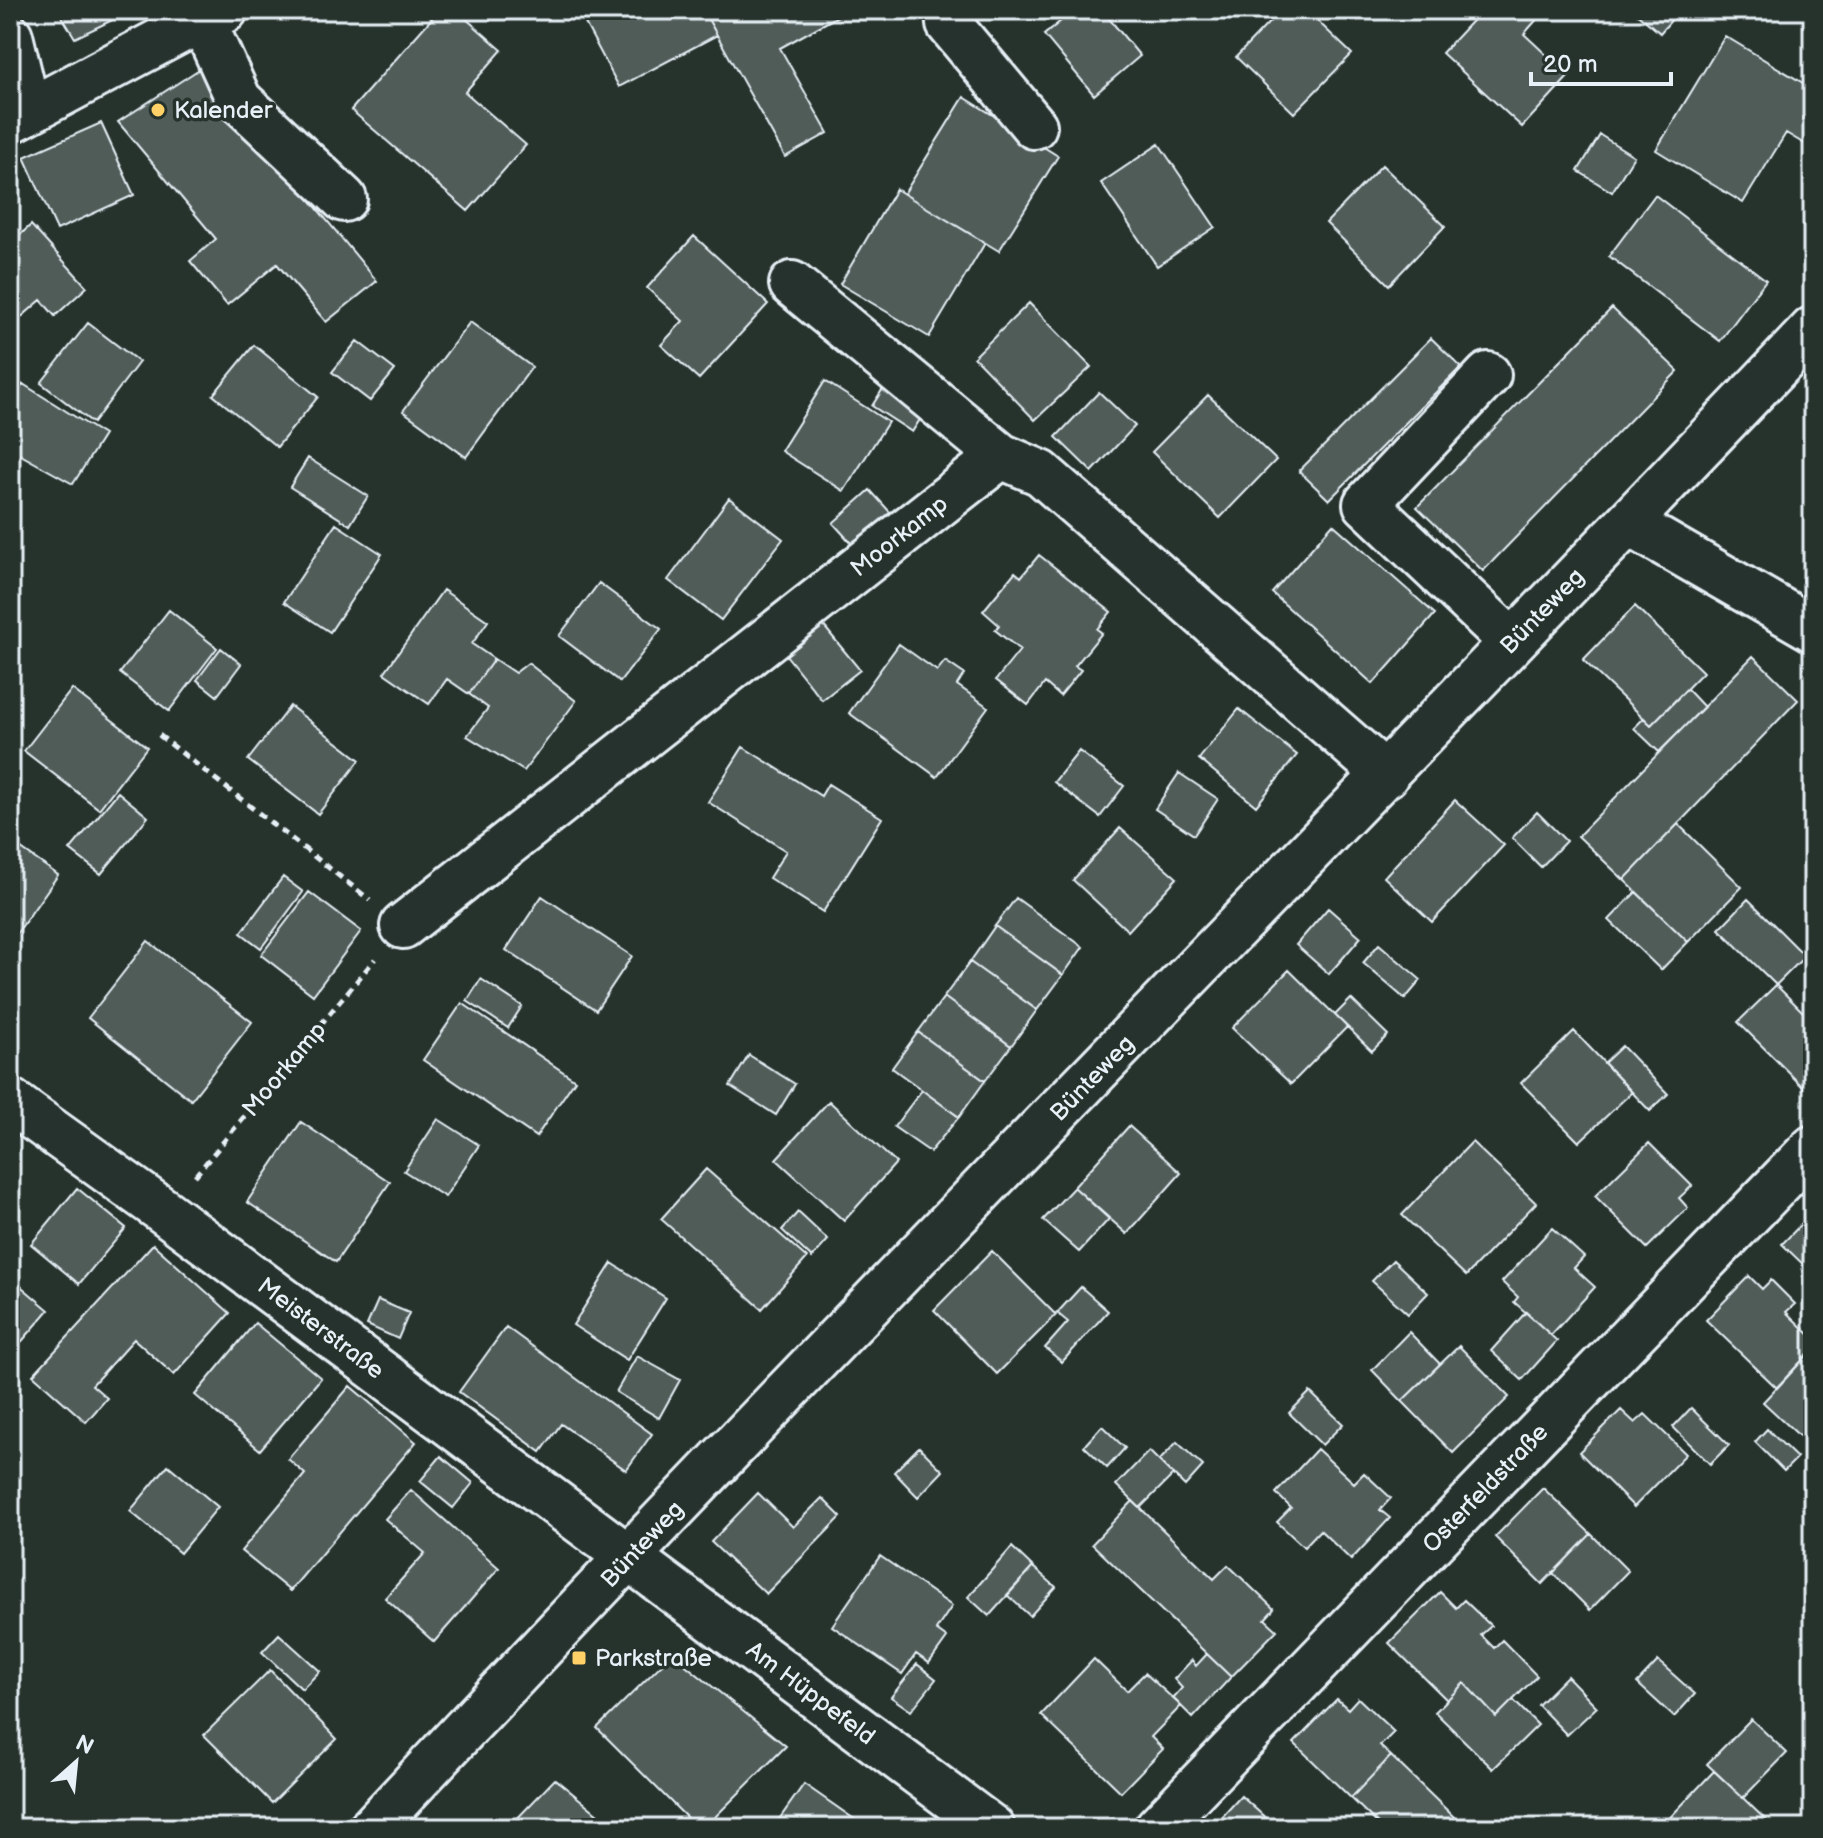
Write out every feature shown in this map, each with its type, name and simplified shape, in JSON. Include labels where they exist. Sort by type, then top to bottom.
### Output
[{"type":"street","points":[[948,10],[949,24],[1034,126]]},
{"type":"street","points":[[10,36],[19,116],[213,15],[239,100],[344,199]]},
{"type":"street","points":[[792,284],[1001,456],[1041,473],[1386,775]]},
{"type":"street","name":"Bünteweg","points":[[380,1825],[765,1415],[1386,775],[1813,329]]},
{"type":"street","points":[[1488,375],[1366,504],[1512,642]]},
{"type":"street","name":"Moorkamp","points":[[403,926],[1001,456]]},
{"type":"street","points":[[1629,523],[1813,629]]},
{"type":"street","name":"Meisterstraße","points":[[10,1101],[165,1212],[630,1557]]},
{"type":"street","name":"Osterfeldstraße","points":[[1157,1828],[1813,1148]]},
{"type":"street","name":"Am Hüppefeld","points":[[630,1557],[992,1828]]},
{"type":"path","points":[[159,735],[403,926]]},
{"type":"path","name":"Moorkamp","points":[[165,1212],[403,926]]},
{"type":"building","points":[[58,10],[133,10],[75,38]]},
{"type":"building","points":[[439,10],[456,10],[502,50],[465,92],[526,145],[468,211],[351,110]]},
{"type":"building","points":[[578,10],[703,10],[717,35],[619,87]]},
{"type":"building","points":[[703,10],[849,10],[780,48],[828,133],[785,157]]},
{"type":"building","points":[[1074,10],[1102,10],[1140,56],[1094,95],[1044,35]]},
{"type":"building","points":[[1281,10],[1306,10],[1352,54],[1294,113],[1236,57]]},
{"type":"building","points":[[1482,10],[1531,10],[1539,17],[1524,34],[1569,76],[1522,127],[1442,53]]},
{"type":"building","points":[[1633,10],[1680,10],[1660,33]]},
{"type":"building","points":[[1725,36],[1813,89],[1813,149],[1786,133],[1743,203],[1656,150]]},
{"type":"building","points":[[201,68],[377,281],[326,322],[277,264],[227,305],[190,261],[216,239],[118,122]]},
{"type":"building","points":[[964,97],[1058,156],[999,251],[904,194]]},
{"type":"building","points":[[101,123],[134,195],[57,230],[24,157]]},
{"type":"building","points":[[1600,135],[1634,156],[1612,192],[1578,171]]},
{"type":"building","points":[[1159,144],[1215,227],[1157,266],[1101,183]]},
{"type":"building","points":[[1382,165],[1445,226],[1389,285],[1326,223]]},
{"type":"building","points":[[896,189],[985,243],[929,337],[840,284]]},
{"type":"building","points":[[1655,195],[1766,280],[1720,341],[1609,256]]},
{"type":"building","points":[[31,225],[87,287],[55,316],[41,300],[10,327],[10,244]]},
{"type":"building","points":[[694,236],[768,304],[699,379],[661,345],[683,321],[647,288]]},
{"type":"building","points":[[1029,303],[1091,367],[1035,420],[974,357]]},
{"type":"building","points":[[1612,308],[1678,371],[1483,571],[1417,507]]},
{"type":"building","points":[[470,322],[532,367],[466,457],[403,411]]},
{"type":"building","points":[[88,323],[139,362],[93,423],[41,383]]},
{"type":"building","points":[[1431,338],[1461,367],[1329,500],[1299,471]]},
{"type":"building","points":[[357,341],[395,370],[370,401],[332,372]]},
{"type":"building","points":[[254,345],[318,397],[277,447],[213,395]]},
{"type":"building","points":[[825,381],[888,422],[844,491],[781,451]]},
{"type":"building","points":[[23,384],[104,435],[73,484],[10,449],[10,404]]},
{"type":"building","points":[[886,384],[926,410],[912,432],[872,406]]},
{"type":"building","points":[[1099,392],[1135,426],[1092,472],[1056,437]]},
{"type":"building","points":[[1208,395],[1276,460],[1220,518],[1152,452]]},
{"type":"building","points":[[308,458],[368,496],[350,525],[290,487]]},
{"type":"building","points":[[870,490],[899,522],[862,555],[833,523]]},
{"type":"building","points":[[729,498],[783,539],[721,620],[668,580]]},
{"type":"building","points":[[336,524],[382,554],[330,632],[284,602]]},
{"type":"building","points":[[1333,524],[1435,614],[1373,684],[1272,593]]},
{"type":"building","points":[[1039,555],[1111,612],[1097,629],[1102,633],[1075,666],[1081,670],[1060,696],[1045,683],[1028,705],[996,680],[1020,650],[995,630],[999,625],[983,611],[1015,572],[1021,577]]},
{"type":"building","points":[[599,583],[661,629],[620,682],[559,636]]},
{"type":"building","points":[[443,590],[488,621],[472,644],[494,659],[469,694],[447,679],[429,704],[384,673]]},
{"type":"building","points":[[1635,606],[1703,672],[1651,725],[1583,660]]},
{"type":"building","points":[[169,610],[217,648],[169,711],[120,673]]},
{"type":"building","points":[[823,625],[860,670],[822,700],[786,655]]},
{"type":"building","points":[[899,644],[937,671],[945,661],[964,674],[957,685],[988,707],[937,777],[849,713]]},
{"type":"building","points":[[221,648],[241,664],[217,696],[197,680]]},
{"type":"building","points":[[1753,656],[1798,700],[1624,880],[1578,836]]},
{"type":"building","points":[[494,659],[515,673],[528,663],[576,701],[524,771],[467,736],[488,708],[469,694]]},
{"type":"building","points":[[72,689],[147,747],[99,809],[24,751]]},
{"type":"building","points":[[1687,689],[1704,707],[1659,752],[1634,728],[1644,718],[1651,725]]},
{"type":"building","points":[[290,706],[360,760],[318,814],[248,760]]},
{"type":"building","points":[[1239,709],[1297,755],[1256,806],[1199,759]]},
{"type":"building","points":[[743,747],[821,796],[828,784],[882,818],[823,912],[769,878],[786,851],[708,802]]},
{"type":"building","points":[[1079,751],[1124,786],[1100,817],[1054,782]]},
{"type":"building","points":[[1179,773],[1218,799],[1194,835],[1155,809]]},
{"type":"building","points":[[118,792],[148,817],[101,874],[70,850]]},
{"type":"building","points":[[1455,800],[1504,845],[1432,922],[1384,877]]},
{"type":"building","points":[[1537,812],[1566,841],[1541,867],[1512,838]]},
{"type":"building","points":[[1678,824],[1742,887],[1688,942],[1624,880]]},
{"type":"building","points":[[1120,828],[1177,878],[1128,931],[1073,880]]},
{"type":"building","points":[[10,841],[58,875],[10,943]]},
{"type":"building","points":[[283,877],[303,892],[261,948],[241,933]]},
{"type":"building","points":[[309,892],[361,931],[313,995],[261,955]]},
{"type":"building","points":[[1636,892],[1688,942],[1661,970],[1609,920]]},
{"type":"building","points":[[542,896],[632,956],[596,1010],[506,950]]},
{"type":"building","points":[[1016,898],[1083,947],[1063,975],[995,926]]},
{"type":"building","points":[[1748,899],[1805,956],[1776,985],[1719,929]]},
{"type":"building","points":[[1328,908],[1361,937],[1329,974],[1296,945]]},
{"type":"building","points":[[995,926],[1063,975],[1037,1010],[970,962]]},
{"type":"building","points":[[148,941],[252,1022],[191,1100],[88,1018]]},
{"type":"building","points":[[1379,944],[1421,980],[1405,999],[1363,963]]},
{"type":"building","points":[[970,962],[1037,1010],[1011,1046],[944,997]]},
{"type":"building","points":[[1289,970],[1347,1027],[1291,1084],[1232,1028]]},
{"type":"building","points":[[481,979],[522,1006],[508,1028],[467,1001]]},
{"type":"building","points":[[1776,985],[1813,1022],[1813,1078],[1804,1088],[1738,1022]]},
{"type":"building","points":[[944,997],[1011,1046],[985,1081],[918,1032]]},
{"type":"building","points":[[1351,999],[1388,1035],[1372,1051],[1335,1015]]},
{"type":"building","points":[[462,1003],[575,1080],[536,1137],[423,1060]]},
{"type":"building","points":[[1574,1031],[1632,1092],[1579,1142],[1521,1083]]},
{"type":"building","points":[[918,1032],[985,1081],[959,1117],[892,1068]]},
{"type":"building","points":[[1622,1046],[1668,1094],[1650,1111],[1604,1063]]},
{"type":"building","points":[[749,1055],[795,1084],[776,1115],[730,1086]]},
{"type":"building","points":[[922,1090],[959,1117],[930,1152],[894,1127]]},
{"type":"building","points":[[829,1101],[896,1163],[844,1221],[776,1159]]},
{"type":"building","points":[[438,1119],[479,1145],[445,1197],[404,1171]]},
{"type":"building","points":[[301,1122],[390,1182],[336,1262],[247,1202]]},
{"type":"building","points":[[1129,1126],[1181,1173],[1127,1234],[1074,1187]]},
{"type":"building","points":[[1472,1142],[1536,1203],[1466,1276],[1402,1215]]},
{"type":"building","points":[[1649,1143],[1692,1186],[1679,1198],[1688,1208],[1647,1248],[1595,1196]]},
{"type":"building","points":[[706,1169],[807,1258],[762,1309],[661,1219]]},
{"type":"building","points":[[1074,1187],[1109,1219],[1079,1252],[1043,1220]]},
{"type":"building","points":[[77,1188],[126,1228],[79,1284],[31,1244]]},
{"type":"building","points":[[798,1212],[828,1240],[812,1258],[782,1230]]},
{"type":"building","points":[[1813,1212],[1813,1274],[1782,1244]]},
{"type":"building","points":[[1552,1228],[1584,1257],[1574,1268],[1595,1287],[1551,1335],[1514,1302],[1518,1297],[1502,1282]]},
{"type":"building","points":[[153,1244],[230,1313],[174,1375],[134,1339],[92,1385],[107,1398],[86,1422],[33,1375]]},
{"type":"building","points":[[992,1251],[1056,1315],[997,1374],[934,1310]]},
{"type":"building","points":[[1393,1260],[1428,1293],[1408,1314],[1372,1281]]},
{"type":"building","points":[[612,1263],[666,1298],[627,1360],[573,1325]]},
{"type":"building","points":[[1749,1276],[1762,1289],[1771,1280],[1795,1304],[1786,1312],[1813,1338],[1813,1349],[1777,1388],[1706,1320]]},
{"type":"building","points":[[10,1277],[49,1310],[10,1355]]},
{"type":"building","points":[[1081,1287],[1108,1311],[1062,1362],[1045,1348],[1068,1322],[1057,1313]]},
{"type":"building","points":[[378,1300],[409,1313],[398,1339],[367,1325]]},
{"type":"building","points":[[1526,1312],[1557,1341],[1522,1380],[1491,1351]]},
{"type":"building","points":[[255,1323],[321,1378],[260,1450],[195,1395]]},
{"type":"building","points":[[506,1327],[652,1434],[626,1470],[561,1424],[541,1452],[459,1392]]},
{"type":"building","points":[[1409,1332],[1440,1364],[1402,1401],[1372,1370]]},
{"type":"building","points":[[1459,1346],[1509,1397],[1453,1453],[1402,1401]]},
{"type":"building","points":[[1808,1354],[1813,1359],[1813,1435],[1806,1442],[1763,1402]]},
{"type":"building","points":[[637,1356],[680,1380],[659,1418],[616,1392]]},
{"type":"building","points":[[350,1386],[416,1442],[290,1591],[241,1551],[305,1474],[288,1459]]},
{"type":"building","points":[[1310,1392],[1343,1424],[1322,1445],[1289,1413]]},
{"type":"building","points":[[1691,1408],[1729,1445],[1710,1464],[1673,1427]]},
{"type":"building","points":[[1621,1410],[1635,1423],[1645,1414],[1686,1454],[1634,1507],[1579,1452]]},
{"type":"building","points":[[1102,1426],[1125,1448],[1107,1468],[1084,1446]]},
{"type":"building","points":[[1767,1429],[1797,1458],[1784,1471],[1755,1442]]},
{"type":"building","points":[[1177,1442],[1203,1466],[1185,1486],[1159,1461]]},
{"type":"building","points":[[919,1447],[943,1471],[918,1497],[894,1472]]},
{"type":"building","points":[[1317,1449],[1354,1483],[1364,1473],[1391,1498],[1380,1510],[1390,1518],[1351,1560],[1320,1530],[1304,1547],[1277,1522],[1291,1508],[1276,1493]]},
{"type":"building","points":[[1149,1451],[1173,1475],[1140,1508],[1116,1485]]},
{"type":"building","points":[[441,1456],[473,1483],[453,1508],[420,1481]]},
{"type":"building","points":[[168,1465],[218,1507],[180,1553],[130,1511]]},
{"type":"building","points":[[1543,1488],[1591,1534],[1542,1584],[1495,1537]]},
{"type":"building","points":[[411,1490],[499,1568],[434,1642],[385,1598],[425,1553],[385,1519]]},
{"type":"building","points":[[758,1493],[793,1527],[822,1498],[841,1517],[766,1594],[711,1542]]},
{"type":"building","points":[[1133,1501],[1214,1579],[1228,1565],[1274,1609],[1265,1619],[1277,1630],[1231,1677],[1092,1544]]},
{"type":"building","points":[[1591,1534],[1628,1571],[1590,1610],[1553,1573]]},
{"type":"building","points":[[1012,1547],[1033,1567],[989,1616],[968,1597]]},
{"type":"building","points":[[880,1556],[952,1606],[936,1630],[947,1638],[929,1663],[916,1654],[902,1674],[832,1626]]},
{"type":"building","points":[[1033,1567],[1056,1587],[1030,1616],[1007,1595]]},
{"type":"building","points":[[1440,1592],[1456,1608],[1464,1600],[1491,1626],[1481,1635],[1494,1648],[1502,1640],[1537,1676],[1496,1717],[1464,1683],[1447,1700],[1389,1643]]},
{"type":"building","points":[[279,1634],[320,1671],[302,1689],[262,1652]]},
{"type":"building","points":[[672,1654],[786,1746],[704,1828],[697,1828],[597,1728]]},
{"type":"building","points":[[1207,1654],[1231,1677],[1193,1718],[1173,1698],[1182,1688],[1174,1679],[1192,1660],[1196,1666]]},
{"type":"building","points":[[1094,1659],[1127,1691],[1145,1673],[1181,1706],[1151,1737],[1163,1749],[1121,1792],[1041,1715]]},
{"type":"building","points":[[1658,1661],[1695,1694],[1674,1717],[1637,1683]]},
{"type":"building","points":[[917,1664],[936,1679],[911,1711],[891,1697]]},
{"type":"building","points":[[270,1670],[337,1739],[272,1803],[204,1735]]},
{"type":"building","points":[[1567,1676],[1597,1707],[1567,1735],[1538,1705]]},
{"type":"building","points":[[1464,1683],[1496,1717],[1513,1700],[1538,1725],[1493,1769],[1435,1712]]},
{"type":"building","points":[[1358,1698],[1394,1732],[1380,1746],[1391,1756],[1351,1798],[1294,1743],[1337,1699],[1348,1709]]},
{"type":"building","points":[[1751,1719],[1787,1753],[1743,1798],[1707,1764]]},
{"type":"building","points":[[1391,1756],[1455,1818],[1445,1828],[1382,1828],[1351,1798]]},
{"type":"building","points":[[1714,1771],[1743,1798],[1774,1828],[1660,1828]]},
{"type":"building","points":[[555,1779],[615,1828],[508,1828]]},
{"type":"building","points":[[804,1784],[867,1828],[773,1828]]},
{"type":"building","points":[[1241,1796],[1277,1828],[1212,1828]]},
{"type":"place","name":"Kalender","points":[[158,110]]},
{"type":"place","name":"Parkstraße","points":[[579,1658]]}]
